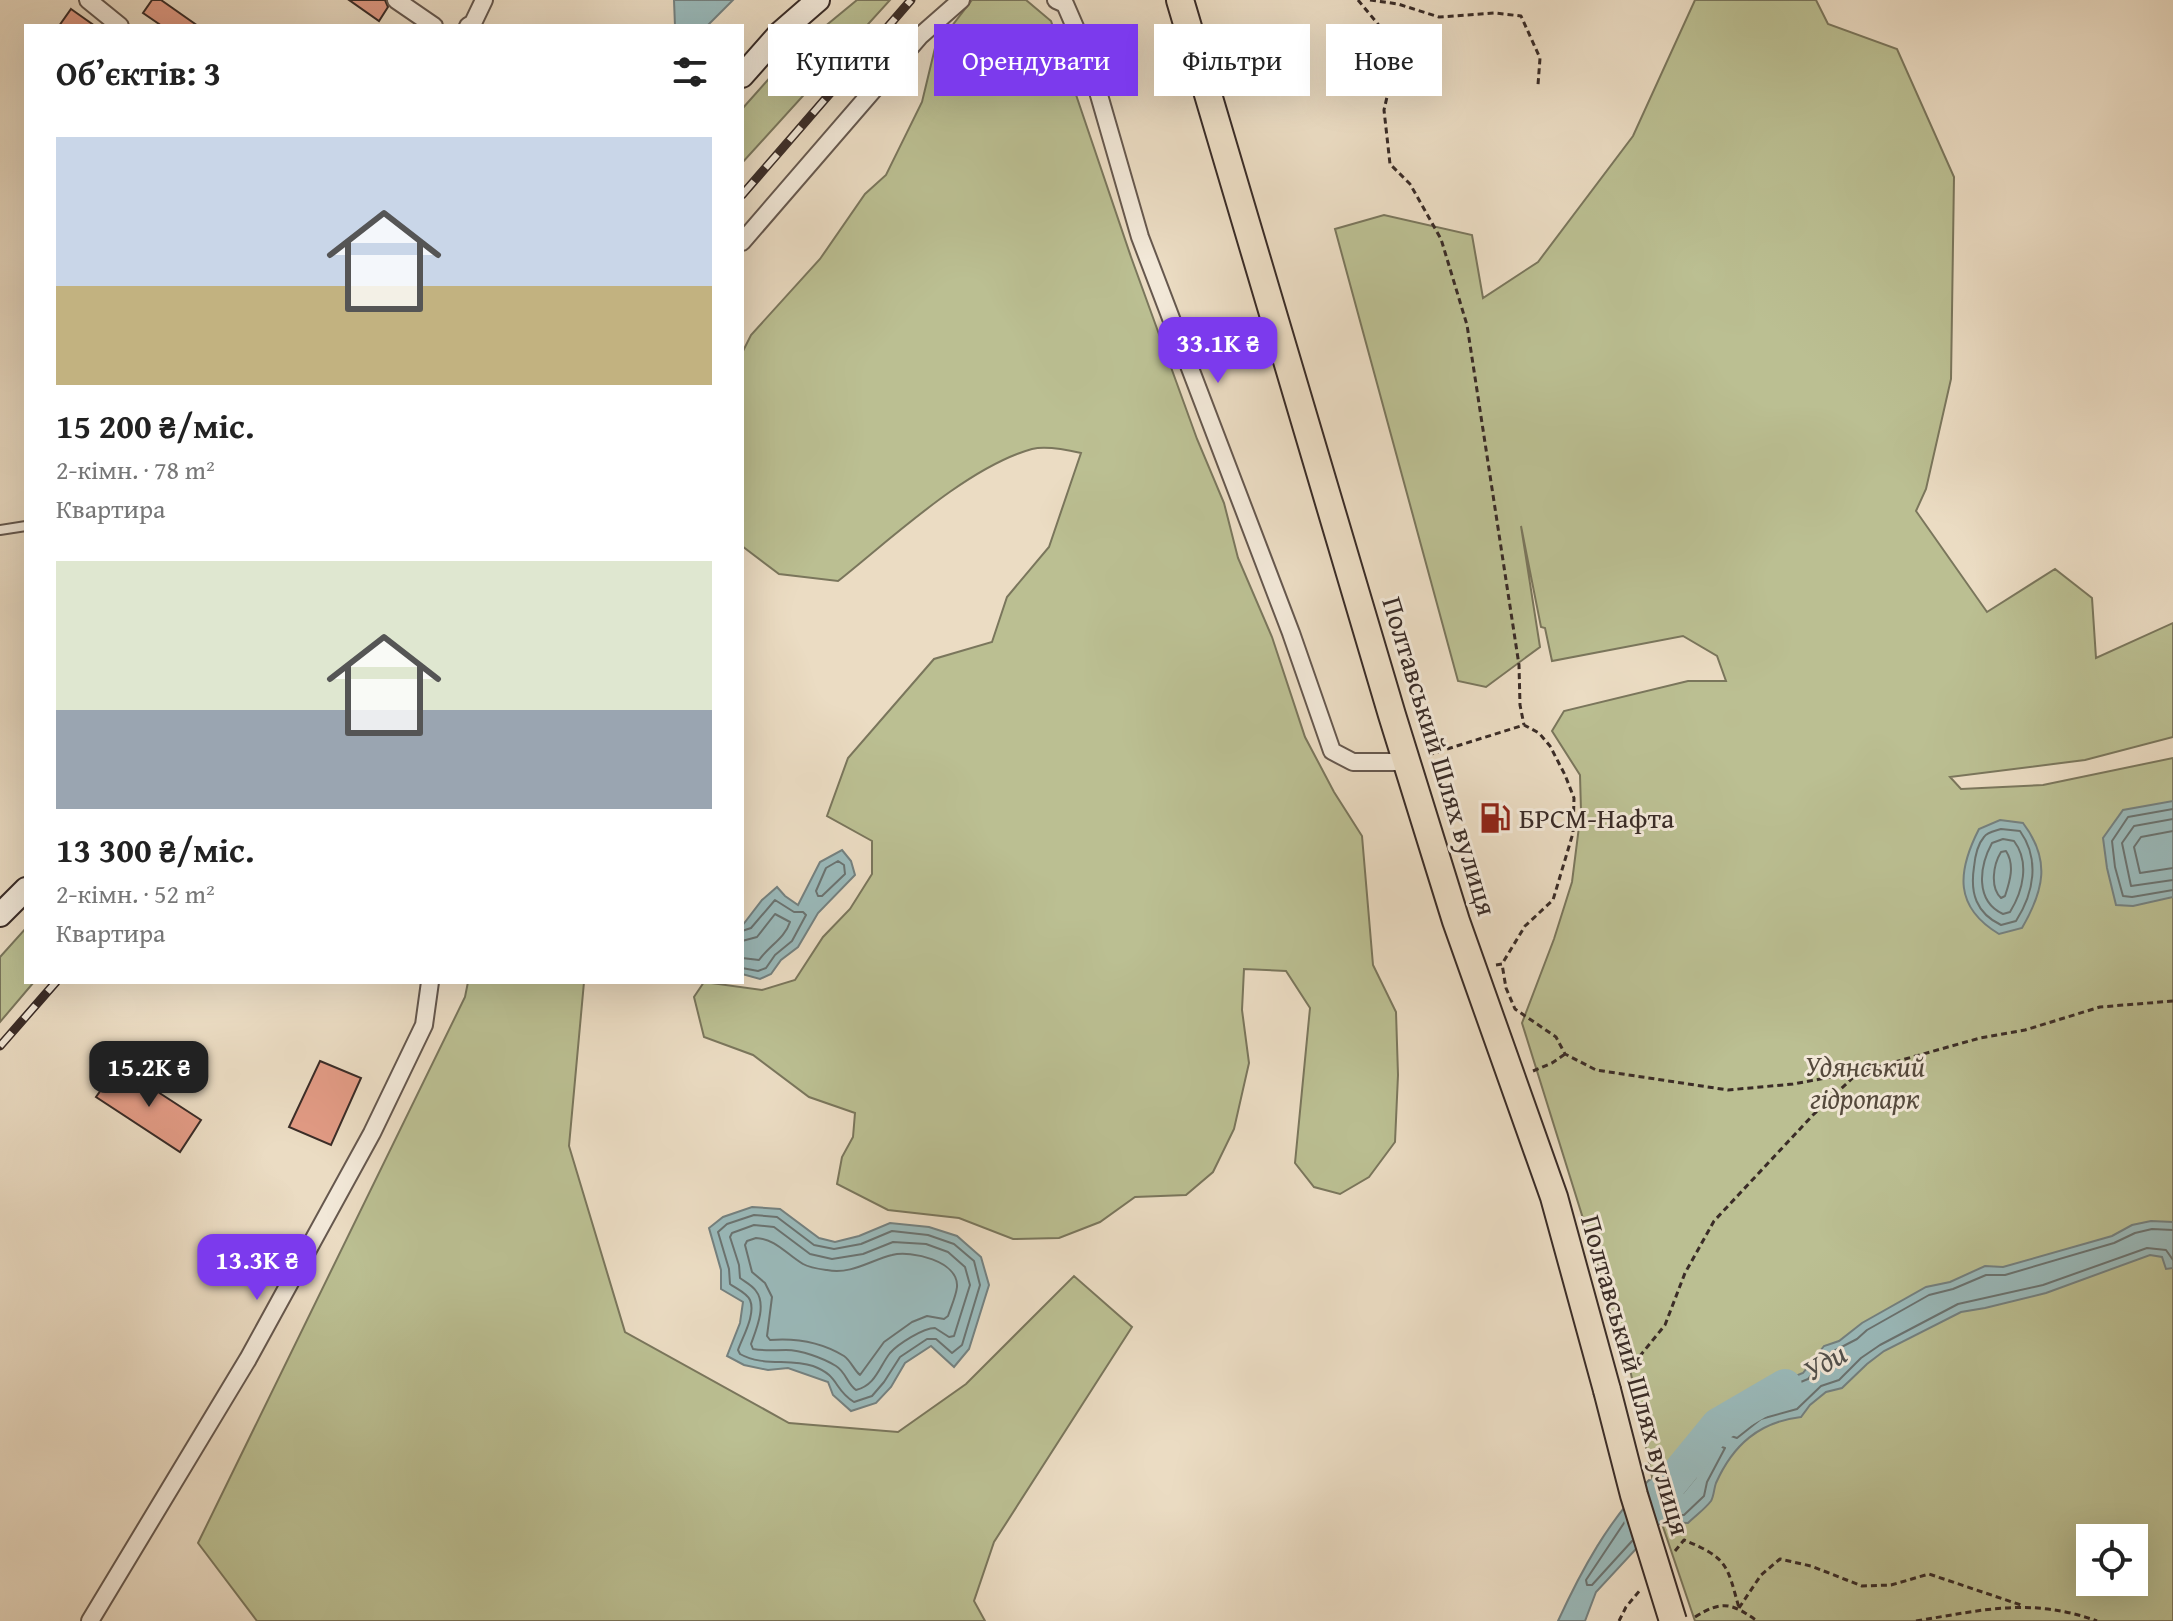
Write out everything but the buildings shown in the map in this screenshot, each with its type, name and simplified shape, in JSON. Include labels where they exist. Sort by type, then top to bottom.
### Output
[{"type":"main road","points":[[744,74],[780,33],[818,0]]},
{"type":"main road","name":"Полтавський Шлях вулиця","points":[[1180,0],[1407,762],[1473,968],[1554,1197],[1634,1495],[1673,1621]]},
{"type":"main road","points":[[0,915],[24,891]]},
{"type":"street","points":[[88,0],[118,24]]},
{"type":"street","points":[[396,0],[423,23]]},
{"type":"street","points":[[471,24],[484,0]]},
{"type":"street","points":[[744,240],[920,36],[961,0]]},
{"type":"street","points":[[1056,0],[1065,4],[1088,57],[1140,237],[1285,618],[1332,751],[1353,762],[1407,762]]},
{"type":"street","points":[[90,1621],[248,1359],[372,1133],[424,1025],[430,984]]},
{"type":"lane","points":[[0,530],[24,526]]},
{"type":"path","points":[[1358,0],[1382,29],[1395,62],[1384,110],[1390,164],[1410,184],[1441,239],[1467,325],[1516,649],[1524,725]]},
{"type":"path","points":[[1370,0],[1398,4],[1439,17],[1495,13],[1521,16],[1540,58],[1538,85]]},
{"type":"path","points":[[1407,762],[1524,725],[1539,733],[1550,746],[1574,798],[1573,833],[1553,900],[1525,926],[1502,964],[1506,988],[1515,1009],[1556,1037],[1565,1054],[1596,1070],[1728,1090],[1793,1084],[1859,1072],[1980,1038],[2025,1030],[2100,1007],[2173,1001]]},
{"type":"path","points":[[1473,968],[1502,964]]},
{"type":"path","points":[[1513,1078],[1552,1063],[1565,1054]]},
{"type":"path","points":[[1607,1390],[1630,1369],[1665,1325],[1685,1273],[1714,1221],[1813,1115],[1859,1072]]},
{"type":"path","points":[[1739,1608],[1761,1575],[1780,1559],[1811,1566],[1862,1586],[1891,1585],[1929,1574],[2024,1606],[2068,1611],[2097,1621]]},
{"type":"path","points":[[1688,1621],[1713,1605],[1739,1608],[1757,1621]]},
{"type":"path","points":[[1916,1621],[2024,1606]]},
{"type":"green space","points":[[857,0],[890,0],[868,24],[828,24]]},
{"type":"green space","points":[[972,0],[1026,0],[1052,24],[954,24]]},
{"type":"green space","name":"Удянський гідропарк","points":[[1695,0],[1816,0],[1828,24],[1897,49],[1954,177],[1951,379],[1926,489],[1916,511],[1987,612],[2055,569],[2092,598],[2096,658],[2173,623],[2173,737],[2085,760],[1950,777],[1961,789],[2043,785],[2173,758],[2173,1621],[1695,1621],[1661,1521],[1630,1369],[1522,1023],[1572,882],[1581,811],[1580,775],[1552,731],[1564,711],[1688,681],[1726,681],[1717,656],[1683,636],[1552,661],[1545,628],[1541,627],[1521,526],[1540,647],[1486,687],[1458,681],[1335,229],[1384,215],[1472,235],[1483,298],[1538,262],[1633,136]]},
{"type":"green space","points":[[934,52],[934,96],[1076,96],[1131,257],[1197,439],[1224,503],[1238,558],[1272,637],[1305,737],[1362,836],[1373,965],[1396,1012],[1398,1075],[1395,1142],[1369,1177],[1340,1194],[1314,1187],[1295,1163],[1310,1008],[1286,971],[1244,969],[1242,1010],[1249,1063],[1234,1129],[1213,1172],[1186,1195],[1135,1197],[1100,1222],[1059,1238],[1013,1239],[959,1218],[888,1210],[837,1184],[842,1157],[853,1137],[855,1113],[809,1097],[753,1055],[704,1037],[694,997],[703,984],[762,990],[795,980],[823,937],[850,909],[872,874],[872,841],[827,816],[848,758],[934,659],[992,642],[1007,597],[1049,547],[1081,453],[1050,448],[1032,449],[982,471],[930,506],[838,581],[779,574],[744,548],[744,349],[751,335],[820,259],[865,194],[886,175],[922,102]]},
{"type":"green space","points":[[768,80],[768,96],[803,96],[744,161],[744,107]]},
{"type":"green space","points":[[24,930],[24,984],[32,984],[0,1022],[0,957]]},
{"type":"green space","points":[[468,984],[584,984],[569,1146],[625,1332],[789,1423],[898,1432],[966,1384],[1074,1276],[1132,1327],[994,1542],[974,1601],[985,1621],[257,1621],[198,1543],[465,997]]},
{"type":"water","points":[[674,0],[733,0],[709,24],[675,24]]},
{"type":"water","points":[[2173,801],[2173,897],[2133,906],[2116,905],[2103,838],[2123,810]]},
{"type":"water","points":[[2000,820],[2023,823],[2038,850],[2041,875],[2035,901],[2022,928],[1999,934],[1984,924],[1967,900],[1964,874],[1979,829]]},
{"type":"water","points":[[842,850],[851,861],[855,875],[818,913],[798,947],[781,960],[771,974],[760,979],[744,975],[744,923],[777,887],[798,905],[820,862]]},
{"type":"water","points":[[752,1207],[780,1209],[819,1238],[835,1242],[890,1223],[929,1227],[957,1236],[981,1257],[989,1285],[969,1349],[954,1367],[931,1346],[905,1363],[891,1387],[876,1403],[851,1411],[833,1395],[828,1382],[788,1368],[768,1370],[744,1365],[727,1356],[740,1323],[743,1302],[721,1289],[721,1270],[709,1228],[723,1217]]},
{"type":"water","points":[[2151,1221],[2173,1222],[2173,1268],[2166,1269],[2162,1257],[2150,1255],[2046,1293],[1961,1312],[1884,1351],[1842,1388],[1826,1392],[1801,1417],[1772,1424],[1749,1438],[1723,1469],[1706,1507],[1688,1523],[1661,1522],[1596,1592],[1585,1621],[1558,1621],[1597,1546],[1621,1511],[1649,1480],[1679,1486],[1690,1473],[1684,1470],[1696,1449],[1708,1439],[1716,1440],[1729,1423],[1755,1401],[1803,1373],[1824,1346],[1839,1341],[1862,1323],[1926,1287],[1950,1282],[1985,1266],[2003,1267],[2112,1236],[2132,1225]]},
{"type":"waterway","name":"Уди","points":[[1641,1519],[1718,1425],[1785,1386]]},
{"type":"railway","points":[[744,193],[911,0]]},
{"type":"railway","points":[[0,1046],[54,984]]},
{"type":"place","name":"БРСМ-Нафта","points":[[1495,818]]}]
